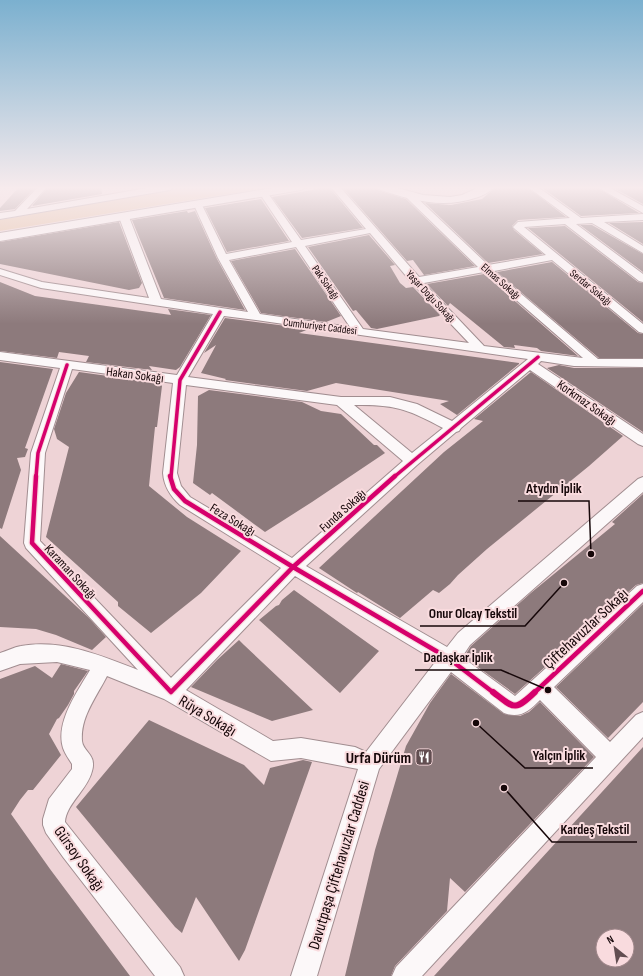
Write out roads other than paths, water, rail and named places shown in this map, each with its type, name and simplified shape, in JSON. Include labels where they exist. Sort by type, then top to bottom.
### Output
[{"type":"main road","points":[[0,237],[28,233]]},
{"type":"street","points":[[130,233],[156,302]]},
{"type":"street","points":[[211,233],[223,258],[256,317]]},
{"type":"street","name":"Pak Sokağı","points":[[292,233],[359,331]]},
{"type":"street","points":[[223,258],[361,233]]},
{"type":"street","name":"Yaşar Doğu Sokağı","points":[[376,233],[416,281],[481,349]]},
{"type":"street","name":"Elmas Sokağı","points":[[448,233],[486,269],[596,363]]},
{"type":"street","name":"Serdar Sokağı","points":[[523,233],[643,330]]},
{"type":"street","points":[[582,233],[643,279]]},
{"type":"street","points":[[614,233],[643,250]]},
{"type":"street","points":[[416,281],[554,257]]},
{"type":"street","name":"Cumhuriyet Caddesi","points":[[0,272],[41,285],[481,349],[534,360],[596,363],[643,363]]},
{"type":"street","name":"Feza Sokağı","points":[[220,312],[180,380],[170,473],[171,481],[178,495],[185,501],[293,567],[448,658]]},
{"type":"street","name":"Hakan Sokağı","points":[[0,356],[341,401],[376,401],[398,403],[415,408],[454,428]]},
{"type":"street","name":"Funda Sokağı","points":[[171,692],[293,567],[412,461],[454,428],[534,360]]},
{"type":"street","name":"Korkmaz Sokağı","points":[[534,360],[643,441]]},
{"type":"street","name":"Karaman Sokağı","points":[[67,365],[38,453],[32,543],[171,692]]},
{"type":"street","points":[[341,401],[412,461]]},
{"type":"street","name":"Davutpaşa Çiftehavuzlar Caddesi","points":[[304,976],[370,764],[448,658],[464,639],[643,483]]},
{"type":"street","name":"Çiftehavuzlar Sokağı","points":[[448,658],[512,706],[518,706],[643,591]]},
{"type":"street","name":"Rüya Sokağı","points":[[0,662],[20,655],[57,653],[102,665],[171,692],[271,751],[301,748],[355,757],[370,764]]},
{"type":"street","name":"Gürsoy Sokağı","points":[[102,665],[74,720],[71,734],[73,747],[83,762],[82,772],[57,808],[54,825],[71,849],[171,976]]},
{"type":"street","points":[[540,686],[610,756]]},
{"type":"street","points":[[405,976],[643,722]]},
{"type":"place","name":"Atydın İplik","points":[[591,554]]},
{"type":"place","name":"Onur Olcay Tekstil","points":[[564,583]]},
{"type":"place","name":"Dadaşkar İplik","points":[[548,690]]},
{"type":"place","name":"Yalçın İplik","points":[[476,723]]},
{"type":"place","name":"Urfa Dürüm","points":[[424,757]]},
{"type":"place","name":"Kardeş Tekstil","points":[[504,788]]}]
